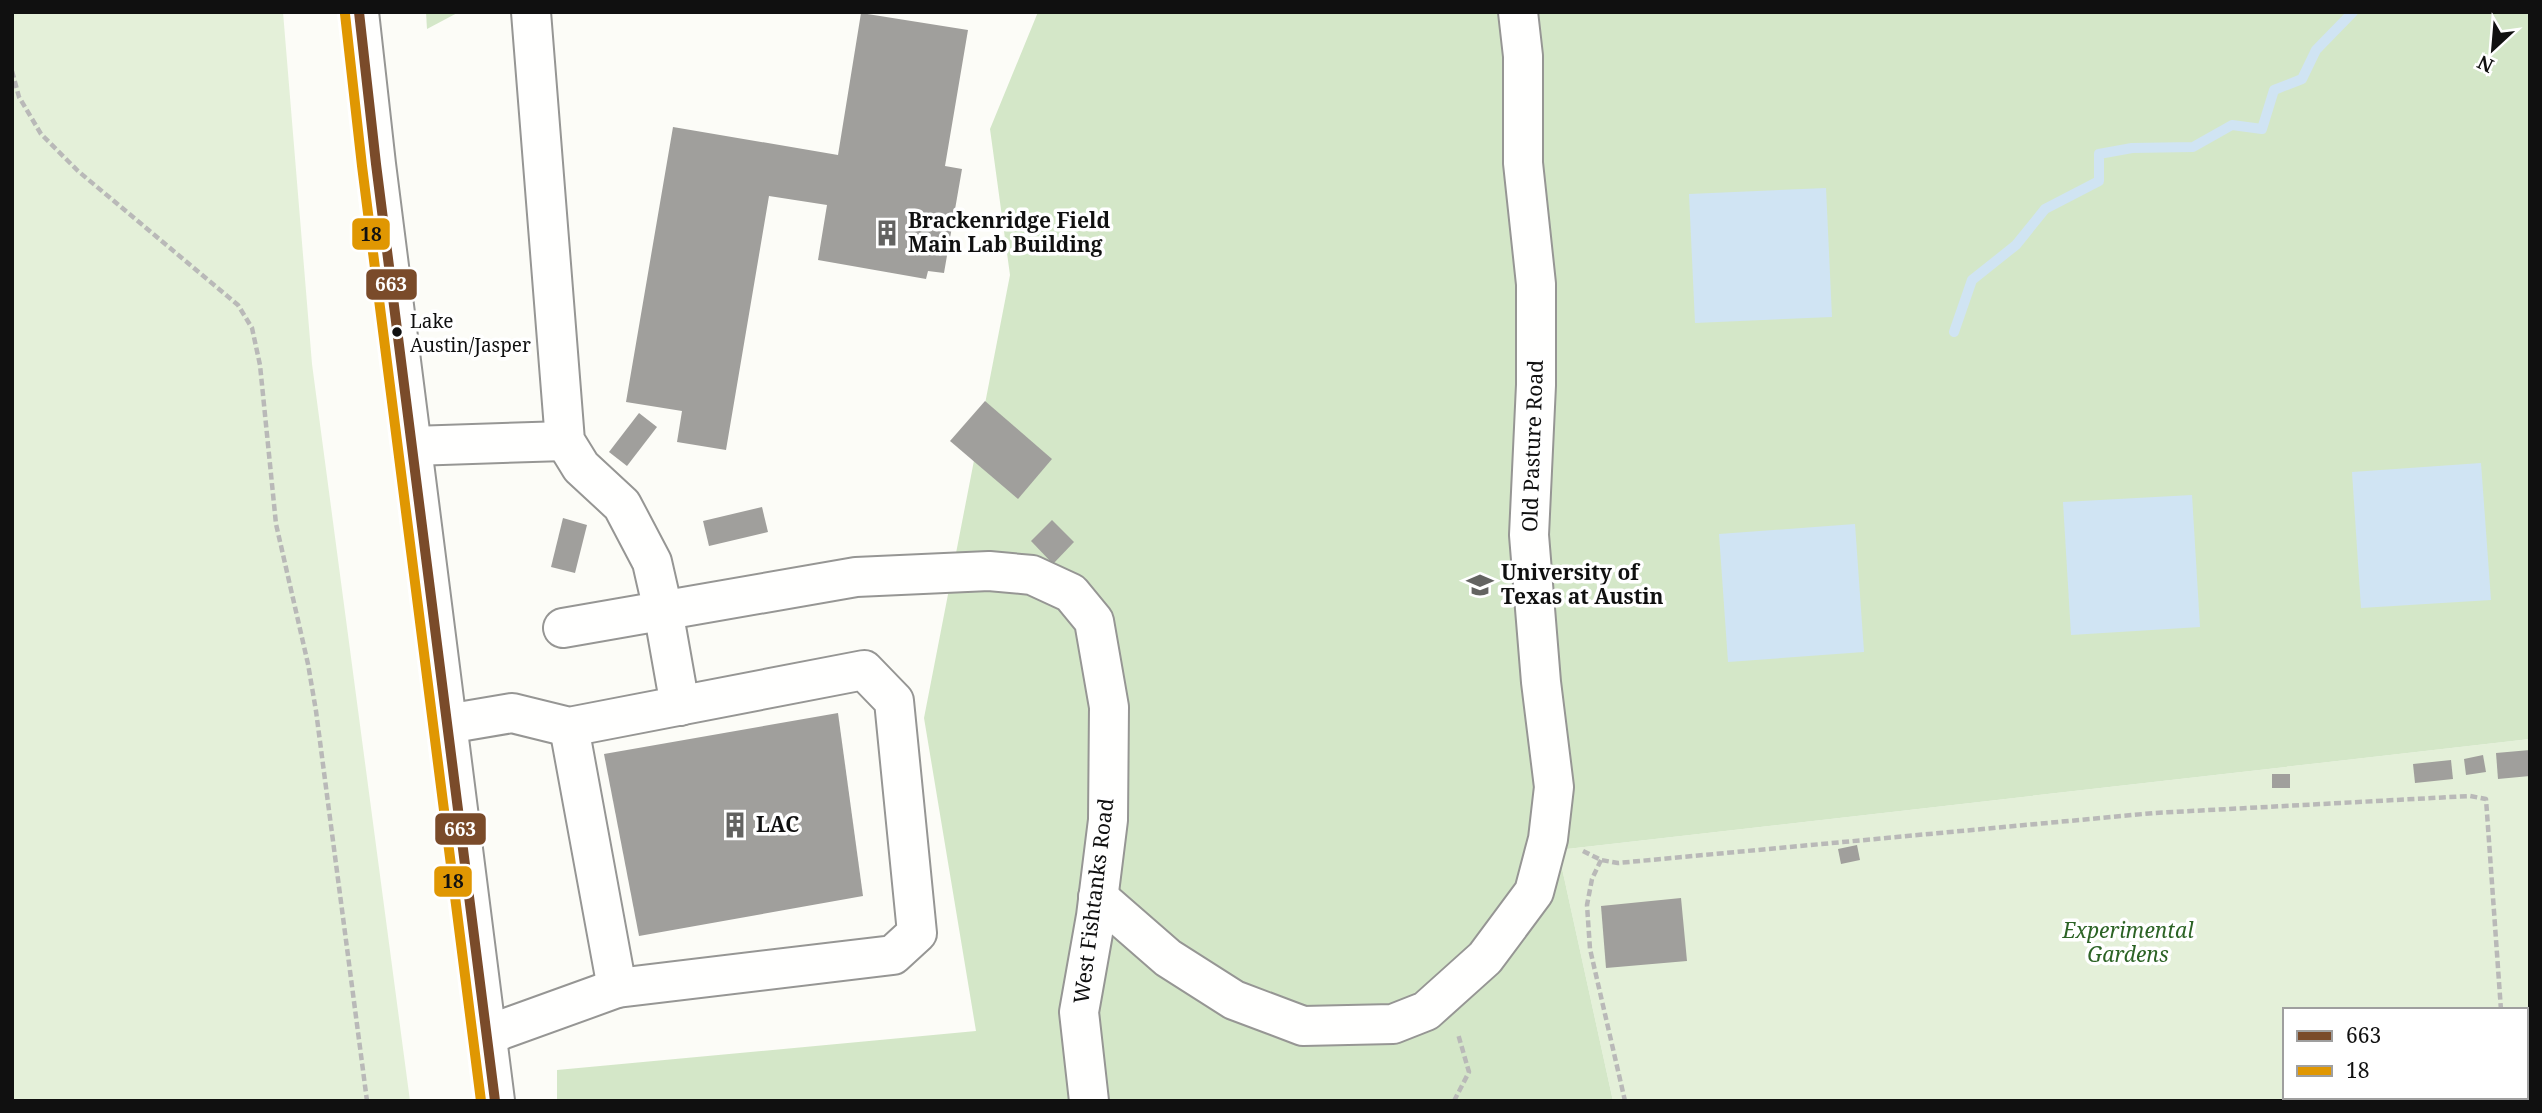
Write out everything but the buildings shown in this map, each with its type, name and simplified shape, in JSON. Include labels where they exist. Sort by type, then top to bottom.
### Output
[{"type":"street","points":[[359,12],[495,1101]]},
{"type":"street","points":[[531,12],[565,441],[580,467],[622,505],[652,562],[680,706]]},
{"type":"street","name":"Old Pasture Road","points":[[1098,897],[1168,958],[1234,1000],[1303,1026],[1393,1024],[1426,1011],[1485,958],[1534,892],[1548,839],[1555,787],[1541,681],[1529,535],[1536,385],[1536,284],[1523,163],[1523,56],[1518,12]]},
{"type":"street","points":[[412,446],[565,441]]},
{"type":"street","name":"West Fishtanks Road","points":[[563,628],[856,577],[989,571],[1032,575],[1071,593],[1094,621],[1109,707],[1108,820],[1079,1012],[1089,1101]]},
{"type":"street","points":[[447,724],[512,713],[569,727],[864,670],[894,701],[917,933],[893,955],[617,988],[487,1035]]},
{"type":"street","points":[[569,727],[617,988]]},
{"type":"path","points":[[12,71],[19,97],[41,134],[78,172],[239,305],[252,328],[260,365],[276,524],[314,699],[367,1101]]},
{"type":"path","points":[[1577,841],[1583,851],[1601,860],[1618,863],[2154,813],[2470,796],[2486,799],[2501,1008]]},
{"type":"path","points":[[1601,860],[1592,880],[1587,905],[1590,948],[1625,1101]]},
{"type":"path","points":[[1447,993],[1468,1072],[1454,1101]]},
{"type":"green space","points":[[12,12],[283,12],[312,364],[410,1101],[12,1101]]},
{"type":"green space","points":[[426,12],[459,12],[427,29]]},
{"type":"green space","name":"University of Texas at Austin","points":[[1038,12],[2530,12],[2530,739],[1558,850],[1613,1101],[557,1101],[557,1070],[976,1031],[924,718],[1010,275],[990,129]]},
{"type":"green space","name":"Experimental Gardens","points":[[2530,739],[2530,1101],[1613,1101],[1558,850]]},
{"type":"water","points":[[1826,188],[1832,317],[1695,323],[1689,194]]},
{"type":"water","points":[[2481,463],[2491,600],[2361,608],[2352,472]]},
{"type":"water","points":[[2192,495],[2200,627],[2071,635],[2063,502]]},
{"type":"water","points":[[1855,524],[1864,652],[1728,662],[1719,534]]},
{"type":"waterway","points":[[1954,332],[1972,280],[2016,245],[2045,209],[2099,181],[2099,154],[2132,148],[2193,147],[2232,125],[2262,129],[2274,90],[2302,79],[2316,50],[2353,12]]},
{"type":"transit line","name":"663","points":[[359,12],[495,1101]]},
{"type":"transit line","name":"18","points":[[345,14],[481,1101]]},
{"type":"place","name":"Brackenridge Field Main Lab Building","points":[[887,233]]},
{"type":"place","name":"Lake Austin/Jasper","points":[[397,332]]},
{"type":"place","name":"University of Texas at Austin","points":[[1480,585]]},
{"type":"place","name":"LAC","points":[[735,825]]}]
